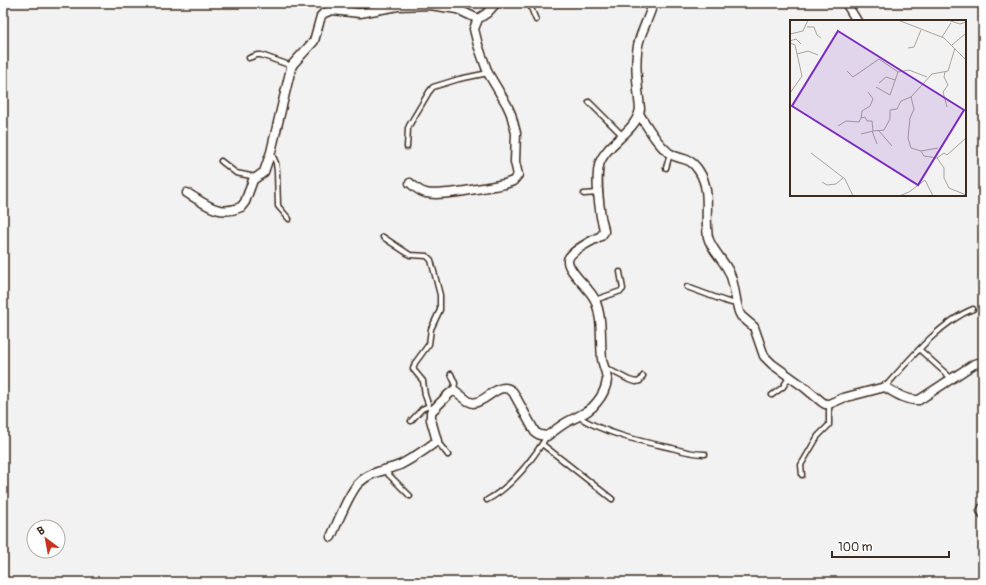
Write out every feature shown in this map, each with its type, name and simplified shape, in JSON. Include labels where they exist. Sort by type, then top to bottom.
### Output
[{"type":"street","points":[[410,183],[424,193],[449,193],[505,184],[513,181],[518,175],[515,162],[516,133],[511,114],[503,97],[488,73],[474,34],[474,29],[478,19],[487,13],[496,3]]},
{"type":"street","points":[[331,537],[350,496],[359,482],[368,476],[385,471],[413,458],[436,441],[430,409],[454,390],[473,403],[504,387],[507,388],[512,392],[535,432],[540,435],[547,436],[558,427],[594,406],[602,395],[607,380],[604,368],[600,316],[595,300],[588,289],[571,271],[568,261],[569,256],[601,236],[604,232],[599,204],[600,163],[608,150],[636,120],[639,114],[637,52],[640,38],[651,13],[653,3]]},
{"type":"street","points":[[846,3],[855,20]]},
{"type":"street","points":[[187,192],[217,210],[222,211],[241,207],[252,180],[264,172],[271,152],[292,66],[314,41],[321,16],[324,13],[332,10],[360,13],[398,6],[430,5],[457,9],[478,19]]},
{"type":"street","points":[[639,114],[658,142],[670,154],[691,162],[701,174],[707,201],[706,217],[709,238],[730,273],[736,304],[741,316],[754,327],[764,356],[772,364],[822,402],[829,404],[843,398],[885,387],[906,398],[919,400],[974,364],[983,362]]},
{"type":"lane","points":[[529,3],[536,20]]},
{"type":"lane","points":[[249,58],[261,55],[292,66]]},
{"type":"lane","points":[[407,147],[408,128],[432,88],[441,84],[488,73]]},
{"type":"lane","points":[[589,102],[622,135]]},
{"type":"lane","points":[[271,152],[276,163],[278,206],[289,219]]},
{"type":"lane","points":[[666,168],[670,154]]},
{"type":"lane","points":[[221,161],[236,173],[256,177]]},
{"type":"lane","points":[[584,194],[599,193]]},
{"type":"lane","points":[[383,237],[410,255],[427,256],[431,260],[440,295],[440,310],[431,329],[429,344],[415,363],[413,369],[422,381],[430,409],[419,412],[412,421]]},
{"type":"lane","points":[[595,300],[618,293],[623,289],[620,272]]},
{"type":"lane","points":[[687,287],[724,302],[736,304]]},
{"type":"lane","points":[[885,387],[949,322],[963,313],[974,309]]},
{"type":"lane","points":[[920,350],[952,378]]},
{"type":"lane","points":[[604,368],[634,382],[640,381],[643,376]]},
{"type":"lane","points":[[451,374],[455,383],[454,390]]},
{"type":"lane","points":[[772,395],[786,384],[789,376]]},
{"type":"lane","points":[[802,475],[801,465],[818,436],[829,425],[829,404]]},
{"type":"lane","points":[[579,416],[588,422],[620,436],[705,454]]},
{"type":"lane","points":[[487,500],[498,494],[518,475],[547,436]]},
{"type":"lane","points":[[436,441],[448,455]]},
{"type":"lane","points":[[542,444],[612,499]]},
{"type":"lane","points":[[385,471],[410,496]]},
{"type":"lane","points":[[982,506],[979,511],[983,517]]}]
